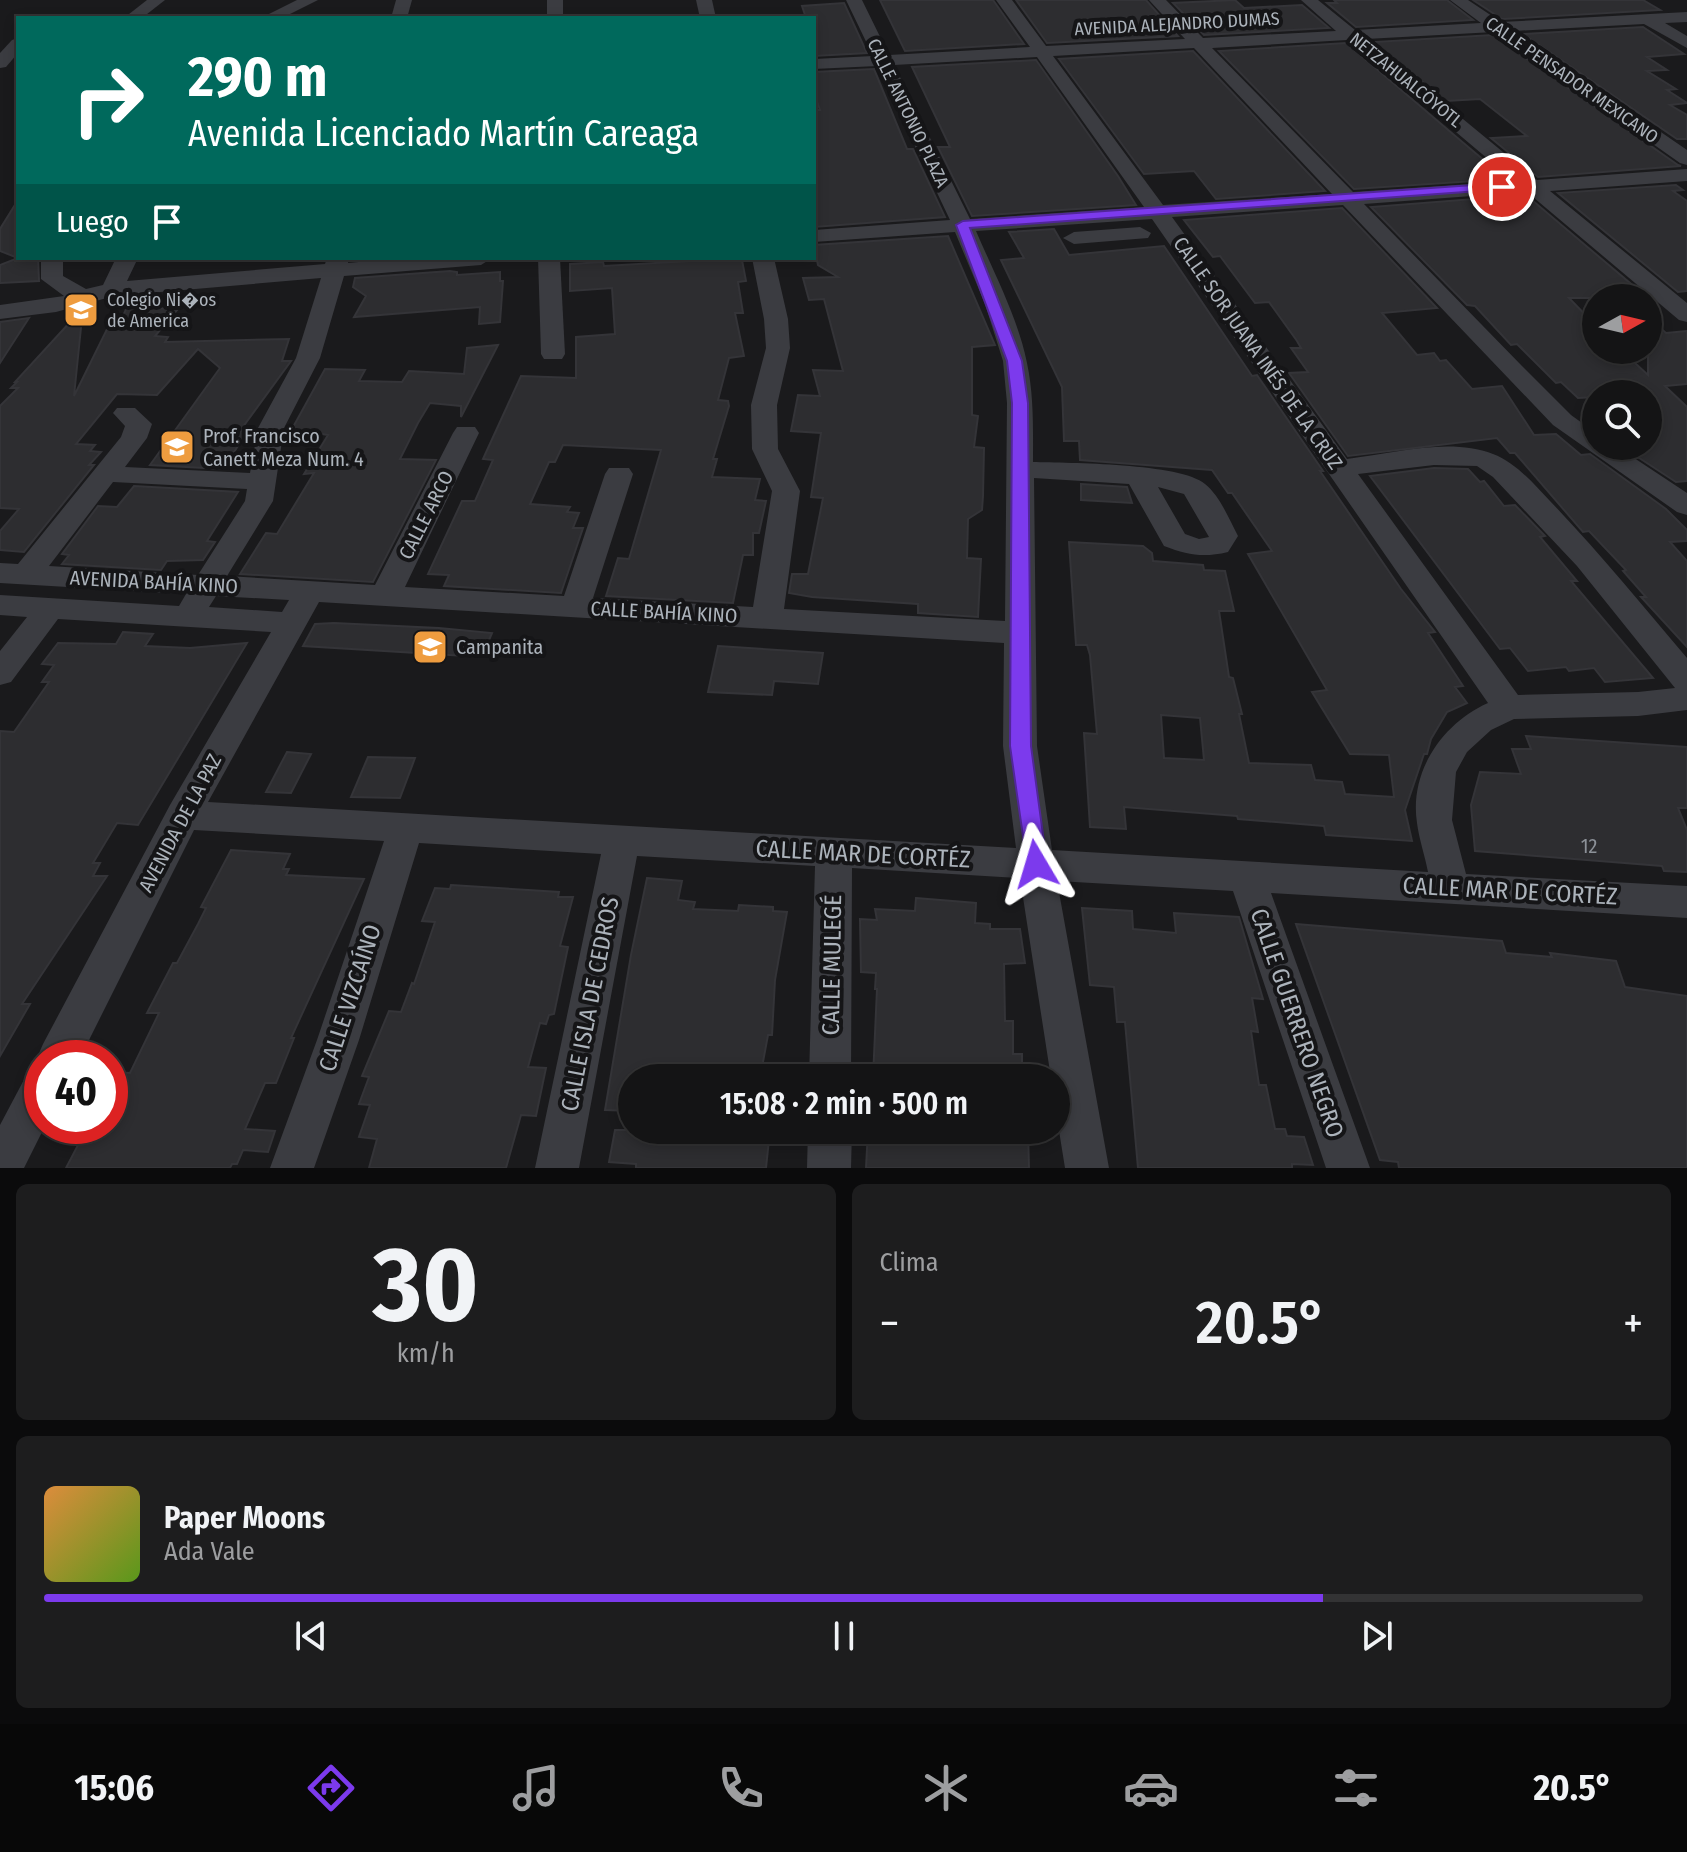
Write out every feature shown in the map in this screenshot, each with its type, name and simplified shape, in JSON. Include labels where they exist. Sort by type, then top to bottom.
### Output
[{"type":"street","points":[[135,16],[157,0]]},
{"type":"street","points":[[274,16],[310,0]]},
{"type":"street","name":"CALLE ANTONIO PLAZA","points":[[854,0],[963,225],[1015,361],[1020,403],[1020,746],[1036,864],[1087,1168]]},
{"type":"street","name":"CALLE SOR JUANA INÉS DE LA CRUZ","points":[[1004,0],[1509,707]]},
{"type":"street","points":[[1157,0],[1562,420],[1582,434]]},
{"type":"street","name":"NETZAHUALCÓYOTL","points":[[1309,0],[1687,315]]},
{"type":"street","name":"CALLE PENSADOR MEXICANO","points":[[1458,0],[1687,159]]},
{"type":"street","points":[[1625,6],[1687,43]]},
{"type":"street","name":"AVENIDA ALEJANDRO DUMAS","points":[[816,64],[1687,17]]},
{"type":"street","points":[[0,63],[15,33]]},
{"type":"street","points":[[816,236],[1687,175]]},
{"type":"street","points":[[994,223],[1006,242],[1140,233]]},
{"type":"street","points":[[52,260],[52,279],[84,298]]},
{"type":"street","points":[[112,289],[126,260]]},
{"type":"street","points":[[0,312],[84,298],[112,289],[337,264],[433,260]]},
{"type":"street","points":[[549,260],[553,354]]},
{"type":"street","points":[[763,260],[776,319],[778,348],[764,405],[765,449],[786,491],[767,618]]},
{"type":"street","points":[[188,616],[259,501],[271,428],[308,358],[337,264]]},
{"type":"street","points":[[13,574],[107,474],[134,438],[139,424],[126,413]]},
{"type":"street","name":"CALLE ARCO","points":[[385,596],[466,433]]},
{"type":"street","points":[[1340,468],[1457,456],[1493,463],[1541,508],[1687,680]]},
{"type":"street","points":[[1619,460],[1687,506]]},
{"type":"street","points":[[1020,469],[1139,477]]},
{"type":"street","points":[[107,474],[264,482]]},
{"type":"street","points":[[575,607],[619,474]]},
{"type":"street","name":"AVENIDA BAHÍA KINO","points":[[13,574],[309,592]]},
{"type":"street","name":"CALLE BAHÍA KINO","points":[[309,592],[1020,633]]},
{"type":"street","name":"AVENIDA DE LA PAZ","points":[[67,1040],[183,815],[309,592]]},
{"type":"street","name":"AVENIDA BAHÍA KINO","points":[[0,605],[291,623]]},
{"type":"street","points":[[0,674],[50,608]]},
{"type":"street","points":[[1451,887],[1434,820],[1439,772],[1455,743],[1479,721],[1509,707],[1638,704],[1687,698]]},
{"type":"street","name":"CALLE MAR DE CORTÉZ","points":[[183,815],[1687,902]]},
{"type":"street","name":"CALLE VIZCAÍNO","points":[[292,1168],[338,1040],[406,828]]},
{"type":"street","name":"CALLE ISLA DE CEDROS","points":[[557,1168],[622,840]]},
{"type":"street","name":"CALLE MULEGÉ","points":[[830,1064],[834,853]]},
{"type":"street","name":"CALLE GUERRERO NEGRO","points":[[1247,878],[1348,1168]]},
{"type":"street","points":[[1,1168],[24,1123]]},
{"type":"street","points":[[829,1168],[830,1144]]},
{"type":"building","points":[[880,0],[993,0],[1024,44],[905,51]]},
{"type":"building","points":[[1016,0],[1146,0],[1178,36],[1047,43]]},
{"type":"building","points":[[1235,0],[1244,8],[1302,5],[1329,28],[1204,35],[1173,3]]},
{"type":"building","points":[[1334,0],[1447,0],[1473,20],[1356,27],[1327,3],[1337,3]]},
{"type":"building","points":[[1473,0],[1643,0],[1660,10],[1502,19]]},
{"type":"building","points":[[844,3],[867,53],[816,56],[816,16],[805,16],[802,6]]},
{"type":"building","points":[[1643,27],[1684,54],[1647,57],[1667,70],[1647,71],[1676,89],[1667,90],[1687,103],[1670,105],[1687,115],[1687,139],[1677,139],[1523,34]]},
{"type":"building","points":[[1493,35],[1681,166],[1538,177],[1491,138],[1527,136],[1480,99],[1446,101],[1374,42]]},
{"type":"building","points":[[1346,43],[1506,179],[1354,189],[1219,51]]},
{"type":"building","points":[[1193,51],[1325,191],[1216,199],[1194,171],[1144,174],[1059,59]]},
{"type":"building","points":[[1036,60],[1136,205],[972,216],[938,147],[950,147],[912,67]]},
{"type":"building","points":[[874,69],[907,149],[913,149],[945,217],[816,227],[816,110],[820,110],[816,99],[816,72]]},
{"type":"building","points":[[1676,185],[1683,190],[1673,191],[1687,201],[1687,291],[1678,292],[1558,193]]},
{"type":"building","points":[[1526,195],[1631,284],[1582,284],[1582,298],[1569,298],[1582,311],[1582,364],[1636,364],[1648,375],[1648,364],[1662,364],[1662,329],[1666,333],[1687,331],[1687,384],[1665,386],[1687,407],[1687,481],[1676,482],[1642,460],[1662,460],[1662,380],[1582,380],[1582,398],[1578,398],[1561,382],[1556,383],[1517,344],[1511,345],[1475,306],[1467,305],[1371,207]]},
{"type":"building","points":[[16,203],[16,257],[0,251],[0,229]]},
{"type":"building","points":[[1342,208],[1437,308],[1382,313],[1417,355],[1434,353],[1440,361],[1446,360],[1472,389],[1502,386],[1534,435],[1556,434],[1582,455],[1582,460],[1598,460],[1666,509],[1687,530],[1687,541],[1670,542],[1687,561],[1687,647],[1641,597],[1646,597],[1623,571],[1626,570],[1589,531],[1583,532],[1515,453],[1510,453],[1497,438],[1348,456],[1289,373],[1308,372],[1291,348],[1301,348],[1297,341],[1269,302],[1255,303],[1220,256],[1213,257],[1184,220]]},
{"type":"building","points":[[1054,229],[1069,255],[1164,246],[1252,376],[1257,375],[1401,589],[1435,632],[1428,633],[1463,686],[1455,687],[1467,703],[1447,712],[1431,739],[1427,754],[1424,754],[1405,810],[1412,841],[1326,835],[1324,826],[1124,807],[1126,829],[1090,827],[1084,733],[1097,734],[1090,655],[1087,645],[1076,645],[1069,542],[1143,546],[1152,553],[1153,561],[1203,565],[1204,570],[1225,571],[1234,611],[1219,611],[1229,677],[1233,678],[1242,714],[1239,714],[1249,763],[1311,765],[1315,780],[1342,782],[1345,794],[1394,797],[1389,755],[1350,754],[1312,692],[1327,690],[1248,554],[1272,551],[1212,470],[1080,460],[1079,441],[1064,441],[1062,387],[1001,260],[1024,258],[1009,232]],"holes":[[[1161,715],[1200,718],[1204,760],[1164,758]]]},
{"type":"building","points":[[948,236],[995,345],[972,347],[972,415],[978,416],[974,447],[984,448],[982,510],[968,519],[967,558],[981,559],[978,617],[918,613],[918,604],[789,593],[792,574],[808,574],[823,498],[811,497],[821,433],[791,431],[798,395],[820,396],[813,370],[843,371],[824,299],[809,300],[803,278],[838,277],[818,265],[816,245]]},
{"type":"building","points":[[16,259],[38,260],[39,281],[0,283],[0,265]]},
{"type":"building","points":[[742,260],[746,281],[738,282],[743,313],[735,313],[744,356],[729,358],[718,400],[728,401],[729,406],[713,459],[717,459],[712,477],[760,479],[755,500],[766,501],[759,533],[753,533],[753,555],[743,555],[733,603],[606,596],[618,558],[629,559],[661,450],[563,445],[555,462],[549,462],[530,504],[570,507],[567,512],[579,513],[573,528],[583,528],[561,593],[444,586],[449,575],[428,574],[462,501],[475,501],[493,460],[483,459],[521,376],[576,378],[576,337],[615,334],[612,288],[570,291],[570,264],[603,262],[604,266]]},
{"type":"building","points":[[457,272],[457,275],[500,272],[500,281],[503,281],[500,322],[479,324],[480,307],[354,317],[366,296],[353,287],[355,278]]},
{"type":"building","points":[[127,307],[178,309],[155,336],[168,337],[165,342],[289,339],[282,361],[291,361],[240,431],[247,432],[223,469],[150,465],[220,368],[198,349],[157,395],[117,394],[76,444],[95,445],[90,451],[101,452],[89,465],[94,465],[24,552],[0,550],[0,531],[19,509],[0,508],[0,406],[18,388],[11,388],[15,382],[83,308],[74,396],[114,315],[123,316]]},
{"type":"building","points":[[29,318],[0,363],[0,322]]},
{"type":"building","points":[[498,345],[461,417],[461,406],[430,403],[418,423],[400,459],[436,460],[373,582],[240,574],[266,533],[277,534],[314,473],[304,474],[328,435],[292,429],[325,369],[365,370],[359,381],[402,382],[409,371],[464,374],[467,348]]},
{"type":"building","points":[[1434,468],[1468,469],[1480,482],[1484,481],[1504,506],[1515,505],[1545,536],[1540,537],[1577,581],[1571,581],[1653,678],[1605,682],[1594,668],[1528,671],[1510,648],[1500,649],[1370,476]]},
{"type":"building","points":[[1081,484],[1127,487],[1132,503],[1081,500]]},
{"type":"building","points":[[134,486],[238,492],[207,541],[215,542],[203,560],[167,561],[161,570],[62,564],[69,555],[62,554],[98,506],[117,507]]},
{"type":"building","points":[[315,624],[492,633],[482,657],[303,646]]},
{"type":"building","points":[[123,632],[153,634],[145,646],[190,648],[247,643],[138,825],[117,823],[93,863],[100,863],[93,876],[107,876],[22,1004],[30,1004],[0,1056],[0,731],[14,732],[49,682],[42,682],[54,665],[42,664],[58,643],[116,644]]},
{"type":"building","points":[[718,646],[823,653],[818,684],[774,681],[772,695],[708,692]]},
{"type":"building","points":[[1526,736],[1687,747],[1687,808],[1678,808],[1687,830],[1687,872],[1664,871],[1662,866],[1475,851],[1471,805],[1480,772],[1521,774],[1512,749],[1531,749]]},
{"type":"building","points":[[287,752],[311,754],[291,793],[266,792]]},
{"type":"building","points":[[368,757],[415,758],[400,798],[351,797]]},
{"type":"building","points":[[231,850],[290,854],[283,869],[289,869],[286,875],[364,879],[291,1038],[294,1038],[276,1083],[265,1083],[245,1129],[275,1131],[268,1152],[243,1150],[237,1164],[232,1164],[230,1168],[66,1168],[79,1144],[128,1144],[128,1073],[159,1013],[147,1013],[206,908],[201,907]]},
{"type":"building","points":[[647,878],[682,881],[678,900],[695,902],[693,909],[738,911],[739,905],[773,907],[773,911],[787,912],[775,980],[772,1035],[768,1035],[763,1064],[618,1064],[618,1110],[605,1110]]},
{"type":"building","points":[[451,885],[559,892],[558,897],[573,897],[560,946],[568,947],[554,1014],[549,1015],[546,1024],[540,1023],[528,1067],[546,1068],[536,1116],[521,1115],[506,1168],[369,1168],[377,1139],[359,1137],[370,1105],[359,1104],[369,1077],[362,1076],[389,1011],[401,1012],[414,984],[435,922],[422,921],[435,888],[450,889]]},
{"type":"building","points":[[916,898],[976,903],[975,923],[990,924],[990,929],[1020,929],[1025,963],[1004,964],[1005,1021],[1013,1021],[1013,1054],[1022,1054],[1022,1064],[874,1064],[876,973],[861,972],[860,919],[877,920],[875,909],[915,911]]},
{"type":"building","points":[[1082,908],[1132,911],[1133,929],[1176,933],[1174,913],[1239,917],[1263,999],[1252,998],[1258,1032],[1251,1031],[1259,1085],[1266,1085],[1275,1129],[1285,1129],[1287,1136],[1304,1137],[1313,1165],[1292,1164],[1292,1168],[1138,1168],[1125,1022],[1117,1022],[1114,987],[1090,985]]},
{"type":"building","points":[[1296,924],[1502,941],[1506,953],[1552,957],[1550,953],[1616,961],[1625,987],[1687,996],[1687,1168],[1399,1168],[1398,1162],[1380,1160]]},
{"type":"building","points":[[615,1130],[618,1130],[618,1144],[769,1144],[766,1168],[636,1168],[636,1164],[609,1162]]},
{"type":"building","points":[[867,1144],[1028,1144],[1029,1168],[866,1168]]},
{"type":"place","name":"Colegio Ni�os de America","points":[[81,310]]},
{"type":"place","name":"Prof. Francisco Canett Meza Num. 4","points":[[177,447]]},
{"type":"place","name":"Campanita","points":[[430,647]]},
{"type":"route","points":[[1036,864],[1020,746],[1020,403],[1015,361],[996,304],[963,225],[1502,187]]}]
